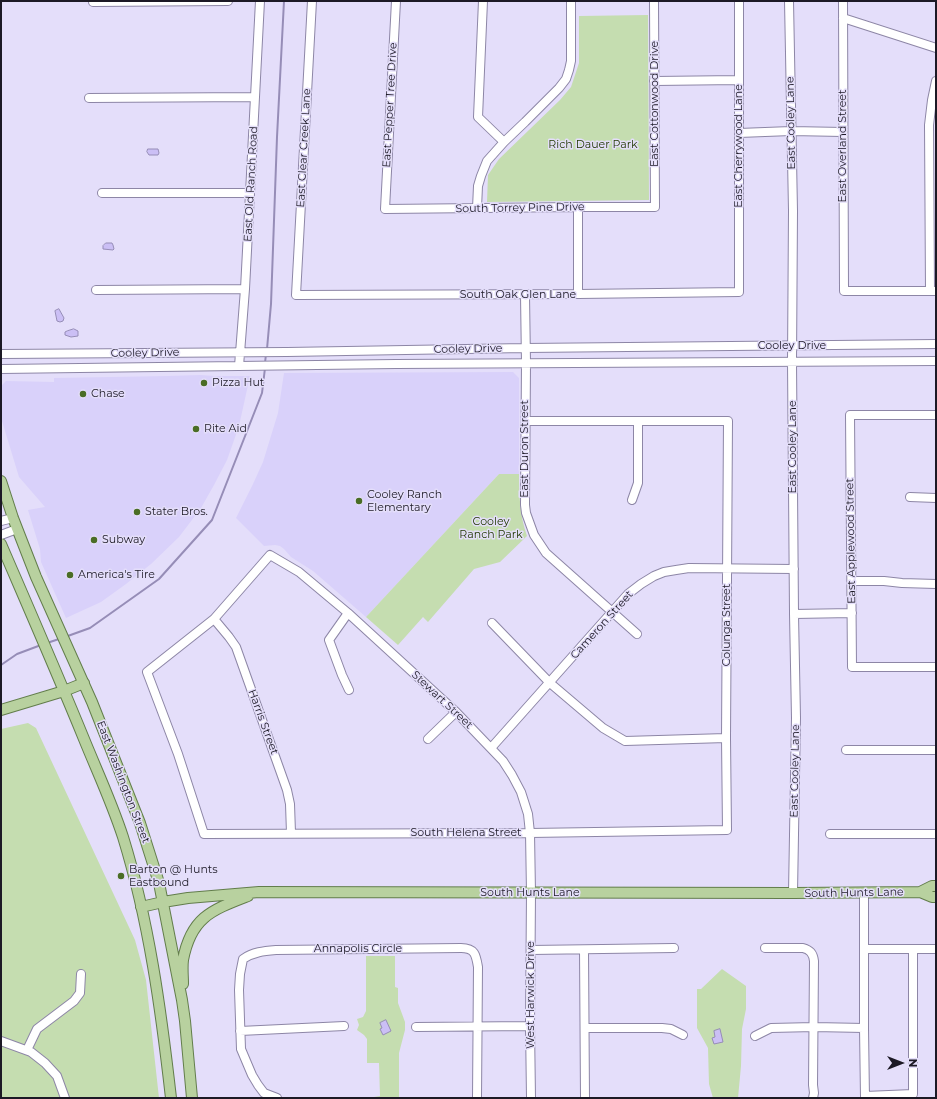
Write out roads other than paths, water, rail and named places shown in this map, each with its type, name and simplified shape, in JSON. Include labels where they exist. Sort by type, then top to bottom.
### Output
[{"type":"main road","name":"East Washington Street","points":[[1,481],[17,529],[36,577],[84,683],[140,823],[159,883],[182,1000],[192,1098]]},
{"type":"main road","name":"East Washington Street","points":[[1,544],[116,817],[125,846],[141,907],[150,951],[163,1024],[171,1098]]},
{"type":"main road","points":[[1,710],[64,691],[84,683]]},
{"type":"main road","name":"South Hunts Lane","points":[[920,892],[932,886],[936,886]]},
{"type":"main road","name":"South Hunts Lane","points":[[141,907],[188,898],[259,892],[920,892],[936,897]]},
{"type":"main road","points":[[182,1000],[183,961],[188,942],[194,928],[204,917],[217,908],[259,892]]},
{"type":"street","points":[[93,2],[228,1]]},
{"type":"street","name":"East Old Ranch Road","points":[[239,366],[245,289],[260,1]]},
{"type":"street","name":"East Clear Creek Lane","points":[[296,295],[312,1]]},
{"type":"street","name":"East Pepper Tree Drive","points":[[385,209],[396,1]]},
{"type":"street","points":[[483,1],[478,117],[504,142]]},
{"type":"street","points":[[477,208],[478,186],[487,161],[504,142],[559,88],[566,79],[571,61],[571,1]]},
{"type":"street","name":"East Cottonwood Drive","points":[[654,1],[655,207]]},
{"type":"street","name":"East Cherrywood Lane","points":[[739,1],[739,292]]},
{"type":"street","name":"East Cooley Lane","points":[[789,1],[793,212],[792,362],[796,718],[793,893]]},
{"type":"street","name":"East Overland Street","points":[[843,1],[844,291],[933,291]]},
{"type":"street","points":[[843,18],[936,48]]},
{"type":"street","points":[[654,82],[739,80]]},
{"type":"street","points":[[933,291],[929,125],[936,81]]},
{"type":"street","points":[[89,98],[255,97]]},
{"type":"street","points":[[739,133],[791,131],[843,132]]},
{"type":"street","points":[[102,193],[250,193]]},
{"type":"street","points":[[578,207],[578,294]]},
{"type":"street","name":"South Torrey Pine Drive","points":[[385,209],[655,207]]},
{"type":"street","points":[[96,290],[245,289]]},
{"type":"street","name":"South Oak Glen Lane","points":[[296,295],[525,295],[739,292]]},
{"type":"street","name":"East Duron Street","points":[[525,295],[526,514],[534,535],[546,553],[637,634]]},
{"type":"street","name":"Cooley Drive","points":[[1,354],[936,344]]},
{"type":"street","points":[[308,351],[308,365]]},
{"type":"street","points":[[179,352],[179,366]]},
{"type":"street","points":[[105,353],[105,367]]},
{"type":"street","name":"Cooley Drive","points":[[1,369],[288,365],[936,361]]},
{"type":"street","name":"East Applewood Street","points":[[936,415],[850,415],[852,667],[936,667]]},
{"type":"street","points":[[526,421],[638,421],[638,483],[632,500]]},
{"type":"street","name":"Colunga Street","points":[[638,421],[728,421],[726,738],[728,830]]},
{"type":"street","points":[[910,497],[936,498]]},
{"type":"street","points":[[1,521],[13,518]]},
{"type":"street","points":[[1,535],[17,529]]},
{"type":"street","name":"Stewart Street","points":[[214,619],[270,555],[299,572],[348,613],[456,712],[503,761],[521,792],[528,814],[532,893]]},
{"type":"street","name":"Cameron Street","points":[[491,748],[628,594],[641,584],[664,572],[689,568],[794,569]]},
{"type":"street","points":[[852,581],[936,584]]},
{"type":"street","points":[[348,613],[329,640],[349,690]]},
{"type":"street","points":[[794,614],[852,613]]},
{"type":"street","name":"South Helena Street","points":[[214,619],[147,672],[178,754],[204,834],[530,833],[728,830]]},
{"type":"street","name":"Harris Street","points":[[214,619],[230,637],[236,647],[287,790],[290,804],[291,833]]},
{"type":"street","points":[[492,623],[550,683],[603,728],[625,741],[726,738]]},
{"type":"street","points":[[428,739],[456,712]]},
{"type":"street","points":[[846,750],[936,750]]},
{"type":"street","points":[[830,834],[936,834]]},
{"type":"street","points":[[864,892],[865,1097],[913,1094],[913,949]]},
{"type":"street","name":"West Harwick Drive","points":[[531,1098],[530,1026],[532,893]]},
{"type":"street","name":"Annapolis Circle","points":[[262,1095],[246,1063],[241,1049],[240,974],[243,959],[249,955],[276,950],[468,948],[472,951],[477,960],[477,1098]]},
{"type":"street","points":[[531,950],[674,948]]},
{"type":"street","points":[[766,948],[803,948],[809,950],[813,954],[813,1098]]},
{"type":"street","points":[[864,949],[936,949]]},
{"type":"street","points":[[584,950],[585,1098]]},
{"type":"street","points":[[27,1050],[37,1029],[74,1001],[80,992],[80,974]]},
{"type":"street","points":[[240,1031],[344,1026]]},
{"type":"street","points":[[416,1027],[530,1026]]},
{"type":"street","points":[[585,1028],[662,1028],[671,1029],[683,1036]]},
{"type":"street","points":[[754,1036],[771,1028],[864,1028]]},
{"type":"street","points":[[1,1041],[27,1050],[45,1063],[57,1076],[65,1098]]},
{"type":"street","points":[[262,1095],[277,1098]]},
{"type":"waterway","points":[[267,349],[271,304],[284,1]]},
{"type":"waterway","points":[[265,363],[266,354]]},
{"type":"waterway","points":[[65,637],[90,628],[159,579],[212,520],[262,393],[265,368]]},
{"type":"waterway","points":[[47,643],[59,639]]},
{"type":"waterway","points":[[1,665],[17,654],[41,645]]},
{"type":"place","name":"Pizza Hut","points":[[204,383]]},
{"type":"place","name":"Chase","points":[[83,394]]},
{"type":"place","name":"Rite Aid","points":[[196,429]]},
{"type":"place","name":"Cooley Ranch Elementary","points":[[359,501]]},
{"type":"place","name":"Stater Bros.","points":[[137,512]]},
{"type":"place","name":"Subway","points":[[94,540]]},
{"type":"place","name":"America's Tire","points":[[70,575]]},
{"type":"place","name":"Barton @ Hunts Eastbound","points":[[121,876]]},
{"type":"park label","name":"Rich Dauer Park","points":[[593,145]]},
{"type":"park label","name":"Cooley Ranch Park","points":[[491,528]]}]
